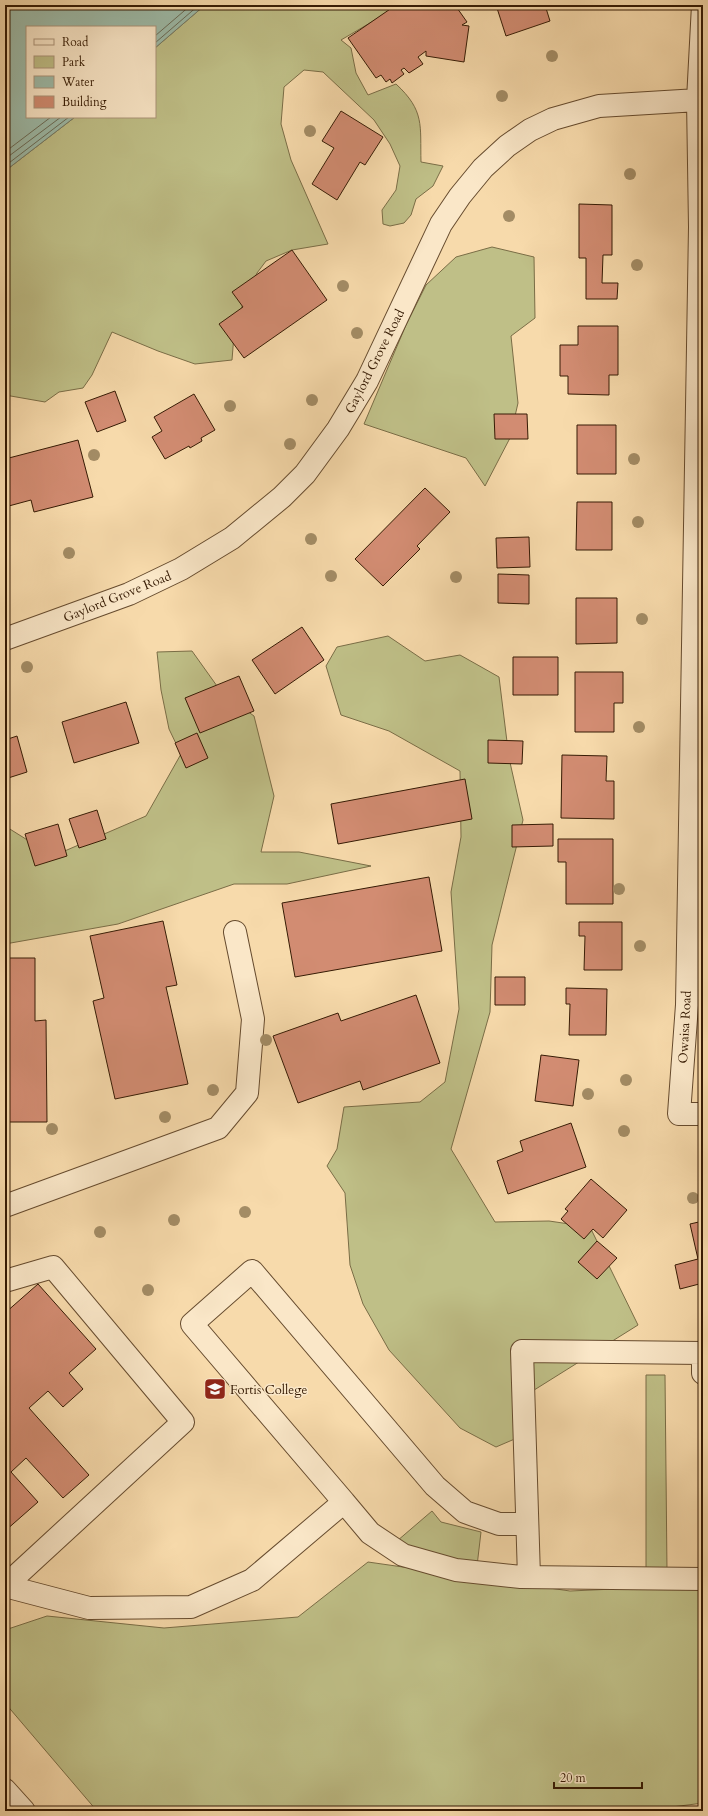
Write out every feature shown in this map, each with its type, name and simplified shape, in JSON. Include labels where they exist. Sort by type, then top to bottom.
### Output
[{"type":"street","name":"Owaisa Road","points":[[703,5],[698,100],[700,227],[687,1005],[679,1114],[703,1114]]},
{"type":"street","name":"Gaylord Grove Road","points":[[5,639],[129,594],[181,569],[232,538],[282,497],[305,474],[338,429],[367,381],[441,224],[460,196],[483,168],[507,146],[530,130],[553,120],[599,106],[698,100]]},
{"type":"street","points":[[5,1206],[218,1128],[246,1093],[253,1019],[235,932]]},
{"type":"street","points":[[5,1281],[53,1267],[183,1422],[5,1586]]},
{"type":"street","points":[[527,1524],[499,1524],[465,1512],[435,1486],[252,1271],[192,1324],[370,1533],[403,1555],[456,1570],[529,1577],[703,1579]]},
{"type":"street","points":[[529,1577],[522,1351],[702,1353],[703,1373]]},
{"type":"street","points":[[5,1586],[89,1608],[191,1607],[252,1580],[344,1502]]},
{"type":"street","points":[[5,1790],[24,1811]]},
{"type":"green space","points":[[205,5],[404,5],[387,13],[341,40],[351,48],[356,73],[368,95],[396,84],[412,102],[419,119],[421,162],[443,166],[433,186],[416,199],[411,215],[404,223],[390,226],[383,224],[382,210],[396,190],[400,166],[390,144],[374,120],[323,72],[304,70],[284,87],[281,124],[291,160],[328,244],[292,250],[266,261],[257,273],[235,322],[232,360],[195,364],[112,332],[92,375],[83,388],[59,392],[45,402],[5,395],[5,171],[74,118],[156,118],[156,47]]},
{"type":"green space","points":[[492,247],[534,257],[535,318],[511,336],[518,403],[510,438],[485,486],[466,458],[364,424],[406,325],[426,285],[456,257]]},
{"type":"green space","points":[[388,636],[425,661],[460,655],[499,677],[509,758],[523,820],[492,945],[490,1012],[451,1149],[495,1222],[549,1221],[590,1227],[638,1325],[523,1397],[517,1438],[496,1447],[460,1428],[389,1350],[363,1304],[350,1265],[345,1193],[327,1166],[337,1149],[344,1107],[420,1102],[445,1082],[459,1009],[451,892],[461,837],[460,771],[389,731],[341,715],[326,666],[337,647]]},
{"type":"green space","points":[[192,651],[222,693],[254,716],[274,796],[261,852],[299,852],[371,866],[287,884],[234,884],[118,924],[5,944],[5,826],[53,856],[146,816],[181,754],[169,729],[161,690],[157,652]]},
{"type":"green space","points":[[646,1375],[665,1375],[667,1571],[646,1571]]},
{"type":"green space","points":[[432,1511],[441,1522],[481,1532],[477,1566],[441,1561],[397,1541]]},
{"type":"green space","points":[[368,1562],[570,1591],[703,1585],[703,1803],[641,1811],[97,1811],[5,1703],[5,1630],[47,1616],[164,1628],[298,1617]]},
{"type":"water","points":[[5,5],[205,5],[156,47],[156,26],[26,26],[26,118],[74,118],[5,171]]},
{"type":"building","points":[[396,5],[455,5],[467,22],[462,25],[469,26],[464,62],[426,56],[426,51],[418,57],[423,64],[409,73],[404,68],[401,70],[404,74],[392,83],[390,79],[386,82],[381,75],[376,78],[348,38]]},
{"type":"building","points":[[496,5],[545,5],[550,21],[506,36]]},
{"type":"building","points":[[341,111],[383,137],[365,165],[360,162],[337,200],[312,184],[334,148],[322,141]]},
{"type":"building","points":[[579,204],[612,205],[612,255],[603,255],[602,283],[618,283],[617,299],[586,299],[586,258],[579,258]]},
{"type":"building","points":[[292,250],[327,300],[244,358],[219,324],[243,307],[232,292]]},
{"type":"building","points":[[578,326],[618,326],[618,375],[609,375],[609,395],[568,394],[568,376],[560,376],[560,345],[578,345]]},
{"type":"building","points":[[115,391],[126,421],[97,432],[85,402]]},
{"type":"building","points":[[194,394],[215,430],[201,438],[202,441],[190,448],[189,446],[165,459],[152,437],[162,431],[154,417]]},
{"type":"building","points":[[494,414],[527,414],[528,439],[495,439]]},
{"type":"building","points":[[577,425],[616,425],[616,474],[577,474]]},
{"type":"building","points":[[78,440],[93,497],[34,512],[31,500],[5,507],[5,459]]},
{"type":"building","points":[[425,488],[450,512],[417,546],[420,549],[383,586],[355,559]]},
{"type":"building","points":[[577,502],[612,502],[612,550],[576,550]]},
{"type":"building","points":[[529,537],[530,567],[497,568],[496,538]]},
{"type":"building","points":[[498,574],[529,575],[529,604],[498,603]]},
{"type":"building","points":[[576,598],[617,598],[617,643],[576,644]]},
{"type":"building","points":[[302,627],[324,660],[275,694],[252,660]]},
{"type":"building","points":[[513,657],[558,657],[558,695],[513,695]]},
{"type":"building","points":[[575,672],[623,672],[623,703],[614,703],[614,732],[575,732]]},
{"type":"building","points":[[239,676],[254,711],[200,733],[185,698]]},
{"type":"building","points":[[126,702],[139,743],[74,763],[62,722]]},
{"type":"building","points":[[197,733],[208,758],[186,768],[175,743]]},
{"type":"building","points":[[17,736],[27,772],[5,779],[5,740]]},
{"type":"building","points":[[488,740],[523,741],[522,764],[488,763]]},
{"type":"building","points":[[562,755],[607,756],[606,781],[614,781],[614,819],[561,818]]},
{"type":"building","points":[[465,779],[472,819],[338,844],[331,804]]},
{"type":"building","points":[[97,810],[106,839],[79,848],[69,819]]},
{"type":"building","points":[[58,824],[67,856],[35,866],[25,834]]},
{"type":"building","points":[[553,824],[553,846],[512,847],[512,825]]},
{"type":"building","points":[[558,839],[613,839],[613,904],[566,904],[566,862],[558,862]]},
{"type":"building","points":[[429,877],[442,951],[295,977],[282,903]]},
{"type":"building","points":[[163,921],[177,985],[166,987],[188,1084],[115,1099],[93,1001],[104,998],[90,936]]},
{"type":"building","points":[[579,922],[622,922],[622,970],[584,970],[585,936],[579,936]]},
{"type":"building","points":[[5,958],[35,958],[35,1021],[46,1020],[47,1122],[5,1122]]},
{"type":"building","points":[[495,977],[525,977],[525,1005],[495,1005]]},
{"type":"building","points":[[566,988],[607,989],[606,1035],[569,1035],[570,1004],[566,1004]]},
{"type":"building","points":[[416,995],[440,1063],[363,1090],[360,1081],[298,1103],[273,1036],[338,1013],[341,1021]]},
{"type":"building","points":[[541,1055],[579,1060],[573,1106],[535,1101]]},
{"type":"building","points":[[571,1123],[586,1167],[508,1194],[497,1161],[523,1151],[520,1141]]},
{"type":"building","points":[[591,1179],[627,1210],[603,1238],[593,1229],[584,1239],[561,1219],[568,1211],[565,1209]]},
{"type":"building","points":[[703,1221],[703,1283],[680,1289],[675,1265],[698,1259],[690,1224]]},
{"type":"building","points":[[597,1241],[617,1258],[597,1279],[578,1262]]},
{"type":"building","points":[[38,1284],[96,1349],[69,1373],[83,1389],[63,1407],[48,1391],[29,1408],[89,1475],[63,1498],[26,1458],[11,1472],[38,1502],[5,1531],[5,1313]]},
{"type":"place","name":"Fortis College","points":[[215,1389]]}]
